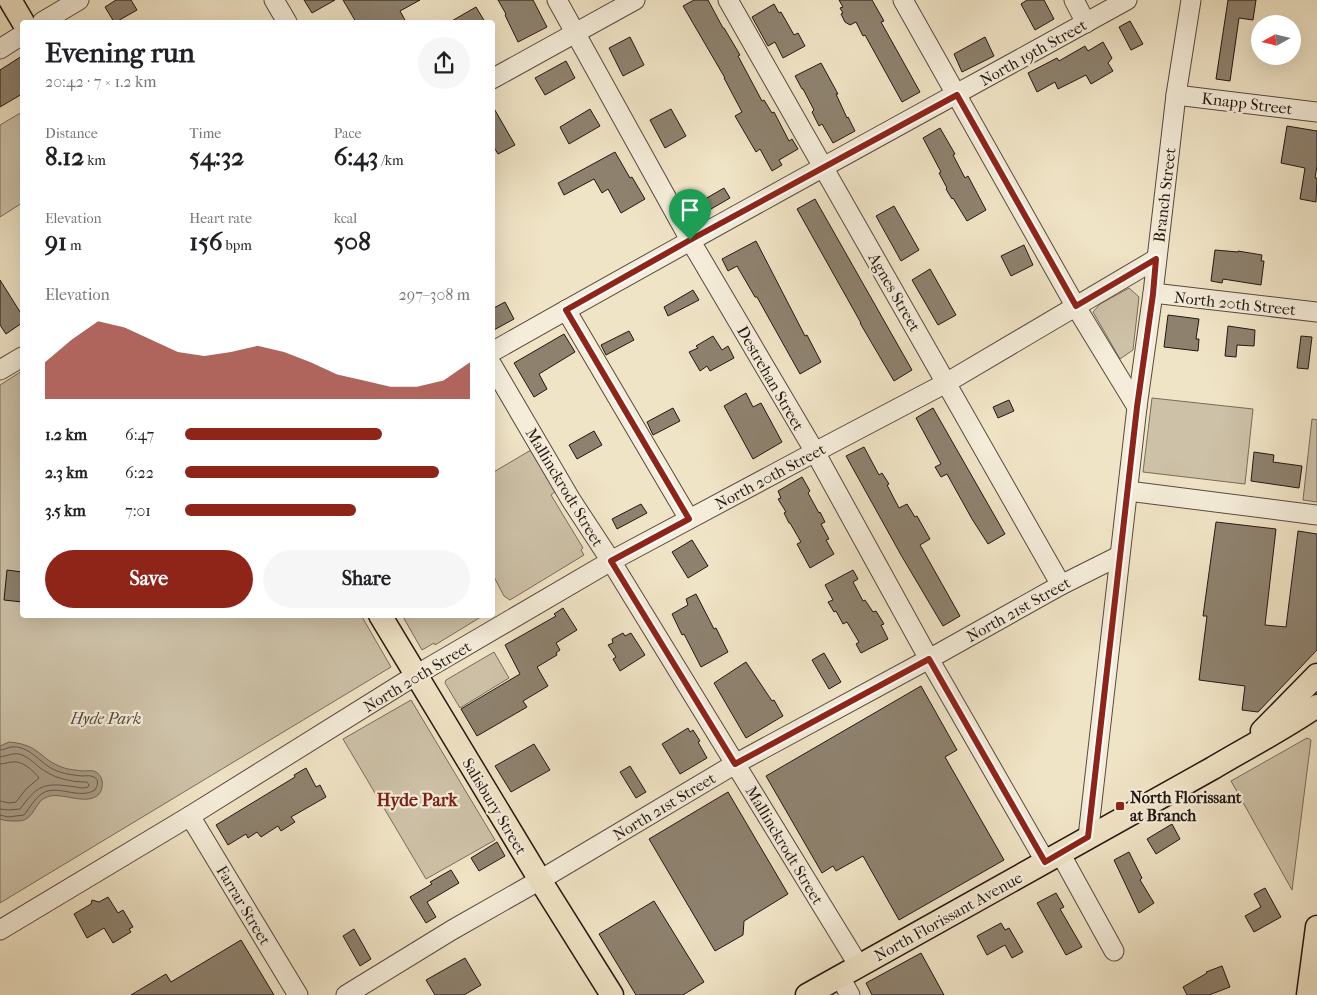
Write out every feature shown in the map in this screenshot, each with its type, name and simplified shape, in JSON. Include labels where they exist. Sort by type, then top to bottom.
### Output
[{"type":"main road","points":[[10,0],[22,20]]},
{"type":"main road","name":"Salisbury Street","points":[[382,618],[540,880],[612,995]]},
{"type":"main road","name":"North Florissant Avenue","points":[[1246,748],[1317,675]]},
{"type":"main road","name":"North Florissant Avenue","points":[[807,995],[850,979],[1053,857],[1213,768],[1300,718],[1317,706]]},
{"type":"main road","points":[[1308,995],[1317,927]]},
{"type":"street","points":[[45,20],[79,0]]},
{"type":"street","points":[[274,0],[286,20]]},
{"type":"street","name":"Destrehan Street","points":[[556,0],[690,240],[815,452],[929,659],[1053,857]]},
{"type":"street","points":[[495,77],[635,0]]},
{"type":"street","name":"Agnes Street","points":[[728,0],[1062,585]]},
{"type":"street","points":[[903,0],[1076,306],[1137,407]]},
{"type":"street","points":[[1074,0],[1086,23]]},
{"type":"street","name":"North 19th Street","points":[[495,350],[690,240],[1127,0]]},
{"type":"street","name":"Branch Street","points":[[1088,837],[1137,407],[1153,294],[1176,94],[1191,0]]},
{"type":"street","points":[[0,49],[20,36]]},
{"type":"street","name":"Knapp Street","points":[[1176,94],[1317,112]]},
{"type":"street","name":"North 20th Street","points":[[0,930],[190,816],[416,675],[611,561],[946,383],[1156,259]]},
{"type":"street","name":"North 20th Street","points":[[1153,294],[1317,312]]},
{"type":"street","points":[[566,310],[689,519]]},
{"type":"street","points":[[0,370],[20,358]]},
{"type":"street","name":"Mallinckrodt Street","points":[[495,370],[571,500],[611,561],[735,764],[850,979]]},
{"type":"street","points":[[1128,491],[1317,514]]},
{"type":"street","name":"North 21st Street","points":[[346,995],[452,930],[735,764],[1062,585],[1119,556]]},
{"type":"street","name":"Farrar Street","points":[[190,816],[298,995]]},
{"type":"street","points":[[1053,857],[1114,951]]},
{"type":"green space","points":[[20,113],[20,204],[0,217],[0,125]]},
{"type":"green space","points":[[1129,288],[1139,297],[1133,350],[1120,359],[1093,312],[1100,304]]},
{"type":"green space","name":"Hyde Park","points":[[20,372],[20,618],[363,618],[391,667],[0,903],[0,385]]},
{"type":"green space","points":[[1152,398],[1253,409],[1245,484],[1143,472]]},
{"type":"green space","points":[[1312,419],[1317,420],[1317,502],[1303,500]]},
{"type":"green space","points":[[531,450],[556,491],[551,495],[583,548],[581,550],[584,555],[510,600],[504,596],[495,579],[495,471]]},
{"type":"green space","points":[[404,618],[479,618],[435,645],[434,643],[422,650]]},
{"type":"green space","points":[[494,652],[509,678],[460,708],[445,683],[446,680]]},
{"type":"green space","points":[[411,700],[495,840],[426,879],[343,739]]},
{"type":"green space","points":[[1307,738],[1311,740],[1292,890],[1231,781]]},
{"type":"water","points":[[9,742],[31,748],[63,767],[97,773],[102,781],[101,791],[94,798],[88,799],[59,796],[47,797],[41,801],[25,820],[6,821],[0,819],[0,746]]},
{"type":"building","points":[[116,0],[131,0],[137,10],[120,20],[113,20],[105,7]]},
{"type":"building","points":[[304,0],[335,0],[312,13]]},
{"type":"building","points":[[343,0],[420,0],[400,11],[405,20],[355,20]]},
{"type":"building","points":[[498,0],[533,0],[547,27],[518,42]]},
{"type":"building","points":[[694,0],[708,0],[740,55],[738,56],[762,101],[764,100],[772,113],[774,112],[789,141],[792,139],[798,149],[779,160],[782,165],[772,171],[760,149],[756,152],[735,116],[742,112],[725,78],[683,6]]},
{"type":"building","points":[[839,0],[872,0],[884,21],[881,22],[920,92],[902,102],[856,22],[850,25],[845,22],[840,8],[843,7]]},
{"type":"building","points":[[1027,0],[1044,0],[1054,19],[1035,30],[1021,4]]},
{"type":"building","points":[[1228,0],[1256,0],[1254,15],[1251,15],[1251,20],[1239,18],[1230,81],[1216,79]]},
{"type":"building","points":[[774,4],[779,13],[781,12],[794,35],[798,33],[805,46],[783,58],[775,42],[768,46],[752,17]]},
{"type":"building","points":[[476,7],[484,20],[453,20]]},
{"type":"building","points":[[1130,21],[1143,44],[1131,50],[1119,27]]},
{"type":"building","points":[[630,37],[644,65],[623,76],[609,48]]},
{"type":"building","points":[[985,37],[994,56],[962,72],[954,54]]},
{"type":"building","points":[[1103,42],[1112,58],[1108,63],[1113,71],[1091,84],[1086,75],[1058,89],[1055,82],[1037,92],[1028,73],[1057,58],[1059,61],[1085,46],[1088,51]]},
{"type":"building","points":[[20,57],[20,95],[0,107],[0,70]]},
{"type":"building","points":[[566,61],[575,78],[545,95],[535,78]]},
{"type":"building","points":[[821,63],[855,131],[833,143],[822,124],[819,126],[812,112],[814,110],[795,76]]},
{"type":"building","points":[[590,109],[600,126],[569,144],[560,127]]},
{"type":"building","points":[[671,109],[686,136],[665,148],[650,120]]},
{"type":"building","points":[[495,110],[515,145],[498,154],[495,149]]},
{"type":"building","points":[[1287,126],[1317,131],[1316,202],[1300,199],[1305,168],[1281,163]]},
{"type":"building","points":[[940,128],[955,154],[953,155],[965,178],[968,176],[986,210],[967,221],[946,189],[939,173],[941,172],[923,138]]},
{"type":"building","points":[[615,152],[645,199],[621,213],[608,189],[602,193],[594,179],[564,195],[558,183]]},
{"type":"building","points":[[724,188],[730,198],[699,216],[693,206]]},
{"type":"building","points":[[815,199],[912,370],[894,381],[797,209]]},
{"type":"building","points":[[894,206],[919,250],[901,261],[876,216]]},
{"type":"building","points":[[756,241],[805,336],[807,335],[821,362],[800,374],[757,297],[755,297],[737,266],[728,271],[722,259]]},
{"type":"building","points":[[1024,245],[1033,265],[1011,276],[1001,256]]},
{"type":"building","points":[[1215,250],[1262,255],[1261,261],[1264,261],[1261,285],[1223,279],[1222,283],[1211,281]]},
{"type":"building","points":[[930,269],[956,315],[938,325],[912,280]]},
{"type":"building","points":[[0,280],[20,312],[20,324],[6,334],[0,325]]},
{"type":"building","points":[[693,290],[699,300],[668,316],[664,307]]},
{"type":"building","points":[[505,302],[514,319],[495,329],[495,307]]},
{"type":"building","points":[[1168,315],[1199,319],[1196,339],[1199,339],[1198,351],[1164,347]]},
{"type":"building","points":[[1228,326],[1255,330],[1254,346],[1237,345],[1236,357],[1225,356]]},
{"type":"building","points":[[629,331],[634,340],[606,355],[601,345]]},
{"type":"building","points":[[564,334],[575,352],[539,374],[547,389],[534,397],[514,363]]},
{"type":"building","points":[[713,336],[722,350],[728,346],[734,358],[710,371],[707,366],[700,371],[689,352],[698,348],[696,346]]},
{"type":"building","points":[[1301,336],[1312,337],[1308,369],[1297,368]]},
{"type":"building","points":[[746,393],[753,407],[761,403],[782,442],[753,459],[724,406]]},
{"type":"building","points":[[1009,400],[1014,411],[998,418],[993,407]]},
{"type":"building","points":[[673,408],[680,421],[653,435],[647,422]]},
{"type":"building","points":[[933,408],[1005,534],[988,544],[947,474],[941,477],[935,467],[941,464],[916,418]]},
{"type":"building","points":[[594,431],[602,445],[577,459],[569,445]]},
{"type":"building","points":[[864,447],[879,475],[882,473],[889,484],[887,485],[899,508],[907,504],[915,517],[917,516],[930,539],[920,545],[960,616],[943,626],[846,456]]},
{"type":"building","points":[[1254,452],[1274,455],[1273,462],[1302,466],[1299,488],[1251,481]]},
{"type":"building","points":[[802,477],[810,491],[808,493],[825,522],[821,524],[829,539],[826,540],[834,554],[810,568],[797,544],[801,542],[789,523],[784,513],[786,512],[778,499],[781,498],[778,491]]},
{"type":"building","points":[[641,504],[647,513],[617,529],[612,519]]},
{"type":"building","points":[[1216,522],[1276,529],[1265,625],[1286,627],[1298,531],[1317,534],[1317,650],[1258,712],[1242,710],[1245,686],[1199,680],[1207,616],[1203,616]]},
{"type":"building","points":[[692,540],[708,566],[688,578],[672,552]]},
{"type":"building","points":[[7,570],[20,572],[20,602],[4,600]]},
{"type":"building","points":[[853,570],[858,579],[853,582],[863,601],[865,600],[873,612],[876,611],[884,624],[881,625],[888,639],[861,653],[856,644],[859,642],[847,622],[843,624],[836,611],[834,612],[828,602],[833,600],[825,585]]},
{"type":"building","points":[[696,594],[728,652],[701,667],[672,614],[688,605],[686,599]]},
{"type":"building","points":[[563,608],[577,630],[556,643],[560,650],[556,653],[557,655],[537,667],[548,686],[523,701],[527,707],[477,736],[461,709],[520,674],[505,645],[556,616],[554,614]]},
{"type":"building","points":[[623,633],[625,636],[631,633],[645,655],[620,671],[613,659],[616,657],[608,645],[613,643],[612,639]]},
{"type":"building","points":[[824,653],[841,682],[829,689],[812,660]]},
{"type":"building","points":[[746,662],[772,701],[774,700],[783,716],[746,738],[714,683]]},
{"type":"building","points":[[921,686],[957,750],[945,757],[1004,860],[899,920],[863,856],[836,871],[833,866],[822,873],[766,776]]},
{"type":"building","points":[[688,728],[690,732],[693,730],[700,741],[698,742],[707,758],[680,774],[662,744]]},
{"type":"building","points":[[534,744],[550,770],[511,792],[495,766]]},
{"type":"building","points":[[630,766],[646,792],[636,798],[620,772]]},
{"type":"building","points":[[306,768],[316,787],[320,785],[326,797],[291,817],[295,822],[281,831],[278,826],[261,837],[257,832],[248,838],[246,834],[228,845],[216,825],[295,777],[294,775]]},
{"type":"building","points":[[728,792],[788,894],[744,921],[743,935],[715,951],[649,839]]},
{"type":"building","points":[[1172,824],[1180,839],[1156,854],[1147,839]]},
{"type":"building","points":[[497,842],[505,856],[479,871],[471,858]]},
{"type":"building","points":[[1129,852],[1142,878],[1140,880],[1154,903],[1139,913],[1114,860]]},
{"type":"building","points":[[451,870],[459,883],[427,902],[436,917],[426,923],[410,897],[432,884],[430,882]]},
{"type":"building","points":[[1265,888],[1281,917],[1254,932],[1245,916],[1261,907],[1254,894]]},
{"type":"building","points":[[1056,893],[1064,907],[1060,909],[1082,947],[1066,955],[1037,903]]},
{"type":"building","points":[[108,897],[118,913],[123,910],[133,927],[129,929],[131,932],[113,943],[104,928],[87,938],[74,914],[91,904],[92,900],[99,902]]},
{"type":"building","points":[[654,901],[704,982],[683,995],[636,995],[599,934]]},
{"type":"building","points":[[1001,923],[1005,930],[1009,928],[1023,952],[1012,958],[1005,945],[987,955],[977,936]]},
{"type":"building","points":[[354,929],[371,959],[360,966],[343,936]]},
{"type":"building","points":[[241,940],[274,995],[131,995],[166,974],[171,982]]},
{"type":"building","points":[[921,953],[944,995],[872,995],[866,983]]},
{"type":"building","points":[[465,958],[481,985],[464,995],[435,995],[426,980]]},
{"type":"building","points":[[1222,966],[1230,987],[1209,995],[1187,995],[1183,987],[1206,972]]},
{"type":"place","name":"North Florissant at Branch","points":[[1120,806]]},
{"type":"district","name":"Hyde Park","points":[[417,800]]},
{"type":"route","points":[[957,95],[1076,306],[1156,259],[1119,556],[1088,837],[1045,862],[929,659],[735,764],[611,561],[689,519],[566,310],[690,240],[957,95]]}]
